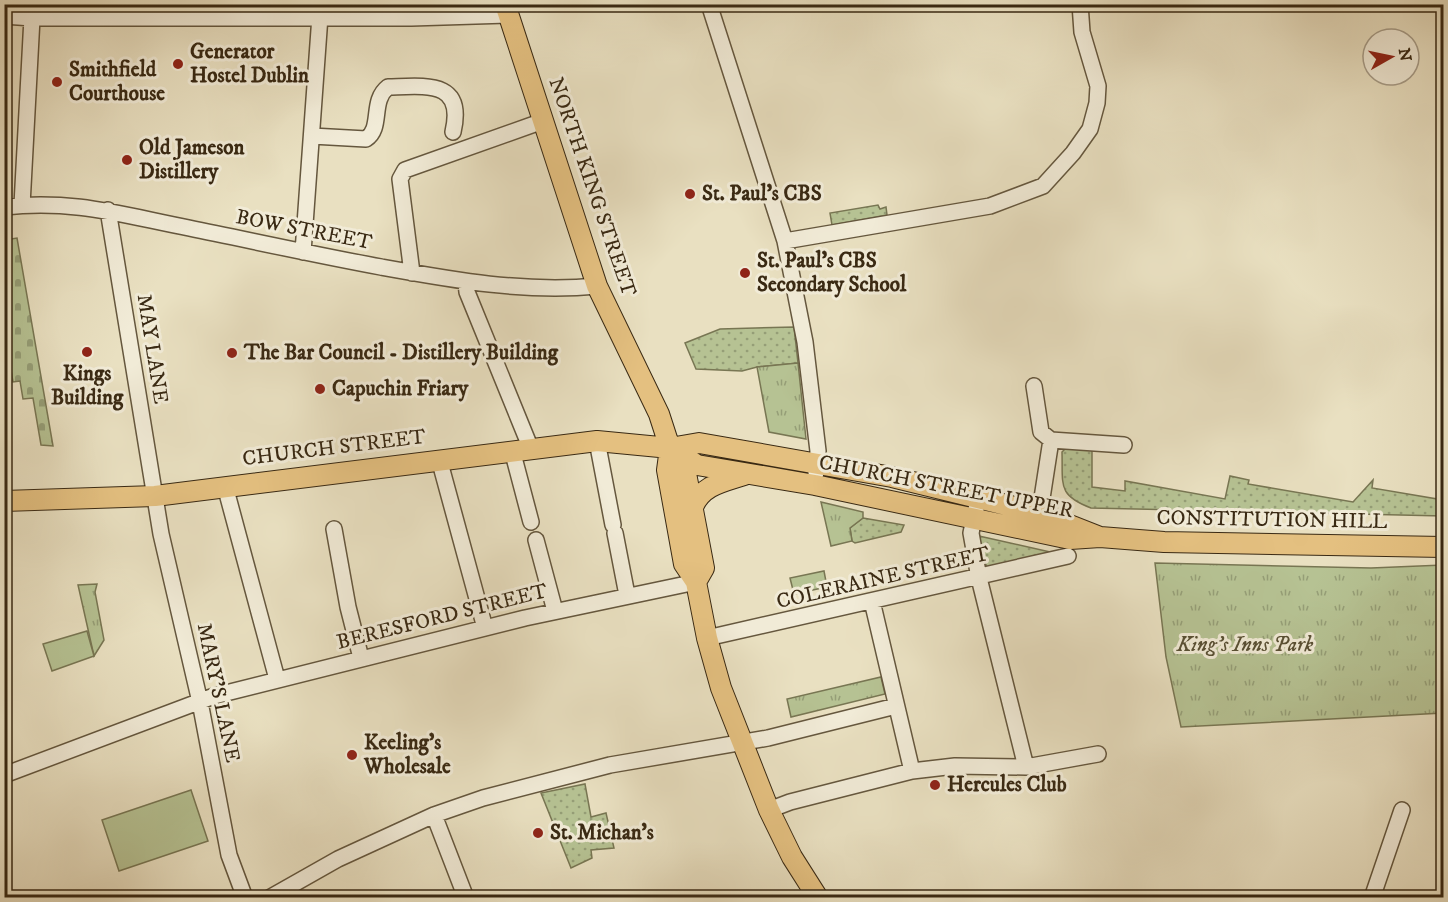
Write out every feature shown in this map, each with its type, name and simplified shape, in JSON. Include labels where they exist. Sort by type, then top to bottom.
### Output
[{"type":"main road","name":"NORTH KING STREET","points":[[507,10],[597,286],[659,414],[670,448],[684,468],[704,568],[696,582]]},
{"type":"main road","name":"CHURCH STREET","points":[[4,501],[155,496],[597,441],[670,448]]},
{"type":"main road","name":"CHURCH STREET UPPER","points":[[670,448],[704,444],[817,462],[1040,513],[1100,537]]},
{"type":"main road","name":"NORTH KING STREET","points":[[670,448],[667,470],[684,564],[696,582],[707,638],[721,688],[769,810],[792,857],[818,897]]},
{"type":"main road","name":"CHURCH STREET UPPER","points":[[670,448],[697,465],[815,485],[1036,533],[1070,539],[1100,537]]},
{"type":"main road","points":[[693,507],[698,495],[709,487],[746,475]]},
{"type":"main road","name":"CONSTITUTION HILL","points":[[1100,537],[1164,542],[1443,547]]},
{"type":"street","points":[[709,4],[785,241],[805,342],[818,452],[815,485]]},
{"type":"street","points":[[785,241],[990,206],[1043,186],[1073,153],[1090,129],[1097,103],[1098,86],[1082,32],[1080,4]]},
{"type":"street","points":[[4,16],[32,18],[321,16],[411,18],[507,10]]},
{"type":"street","points":[[303,252],[321,16]]},
{"type":"street","points":[[22,205],[32,18]]},
{"type":"street","points":[[312,136],[366,139],[374,129],[378,99],[388,87],[440,88],[449,94],[456,108],[453,132]]},
{"type":"street","points":[[412,273],[400,179],[402,173],[543,121]]},
{"type":"street","name":"BOW STREET","points":[[4,207],[50,203],[108,210],[303,252],[466,283],[567,289],[597,286]]},
{"type":"street","name":"MAY LANE","points":[[108,210],[155,496]]},
{"type":"street","points":[[466,283],[466,292],[522,450],[531,522]]},
{"type":"street","points":[[1034,386],[1041,432],[1051,440],[1124,445]]},
{"type":"street","points":[[1036,533],[1051,440]]},
{"type":"street","points":[[597,441],[627,596]]},
{"type":"street","points":[[438,459],[485,628]]},
{"type":"street","points":[[225,486],[277,680]]},
{"type":"street","name":"MARY'S LANE","points":[[155,496],[161,534],[200,702],[226,844],[245,897]]},
{"type":"street","points":[[978,497],[971,533],[979,578],[1026,766]]},
{"type":"street","points":[[334,529],[348,607],[361,658]]},
{"type":"street","points":[[536,540],[555,611]]},
{"type":"street","name":"COLERAINE STREET","points":[[707,638],[1068,556]]},
{"type":"street","name":"BERESFORD STREET","points":[[4,775],[200,702],[277,680],[555,611],[696,582]]},
{"type":"street","points":[[872,601],[912,771]]},
{"type":"street","points":[[269,897],[338,860],[434,815],[483,798],[610,765],[743,742],[896,706]]},
{"type":"street","points":[[769,810],[790,802],[912,771],[955,766],[1026,766],[1098,754]]},
{"type":"street","points":[[1372,897],[1402,810]]},
{"type":"street","points":[[434,815],[466,897]]},
{"type":"green space","points":[[878,205],[880,209],[886,207],[887,215],[832,225],[830,213]]},
{"type":"green space","points":[[17,238],[53,446],[41,445],[33,398],[23,399],[20,381],[13,382],[11,370],[5,371],[5,240]]},
{"type":"green space","points":[[794,327],[798,363],[757,367],[742,371],[696,369],[685,343],[720,329]]},
{"type":"green space","points":[[798,363],[806,439],[769,432],[757,367]]},
{"type":"green space","points":[[1066,448],[1092,450],[1092,487],[1125,491],[1125,481],[1225,499],[1230,476],[1249,480],[1248,484],[1353,502],[1373,480],[1372,488],[1443,500],[1443,516],[1091,508],[1072,498],[1064,488],[1062,452]]},
{"type":"green space","points":[[821,502],[863,512],[863,518],[850,528],[852,541],[831,546]]},
{"type":"green space","points":[[863,518],[904,525],[901,532],[855,543],[852,541],[850,528]]},
{"type":"green space","points":[[979,536],[1059,554],[987,569]]},
{"type":"green space","name":"King's Inns Park","points":[[1155,563],[1371,568],[1443,565],[1443,713],[1181,727],[1166,657]]},
{"type":"green space","points":[[824,571],[827,587],[794,594],[790,578]]},
{"type":"green space","points":[[97,584],[95,592],[104,640],[94,656],[78,585]]},
{"type":"green space","points":[[87,631],[94,656],[52,671],[43,644]]},
{"type":"green space","points":[[881,677],[885,694],[791,717],[787,699]]},
{"type":"green space","points":[[585,784],[591,817],[606,813],[614,848],[591,850],[592,858],[571,868],[541,793]]},
{"type":"green space","points":[[191,790],[208,841],[119,871],[102,820]]},
{"type":"place","name":"Generator Hostel Dublin","points":[[178,64]]},
{"type":"place","name":"Smithfield Courthouse","points":[[57,82]]},
{"type":"place","name":"Old Jameson Distillery","points":[[127,160]]},
{"type":"place","name":"St. Paul's CBS","points":[[690,194]]},
{"type":"place","name":"St. Paul's CBS Secondary School","points":[[745,273]]},
{"type":"place","name":"Kings Building","points":[[87,352]]},
{"type":"place","name":"The Bar Council - Distillery Building","points":[[232,353]]},
{"type":"place","name":"Capuchin Friary","points":[[320,389]]},
{"type":"place","name":"Keeling's Wholesale","points":[[352,755]]},
{"type":"place","name":"Hercules Club","points":[[935,785]]},
{"type":"place","name":"St. Michan's","points":[[538,833]]}]
